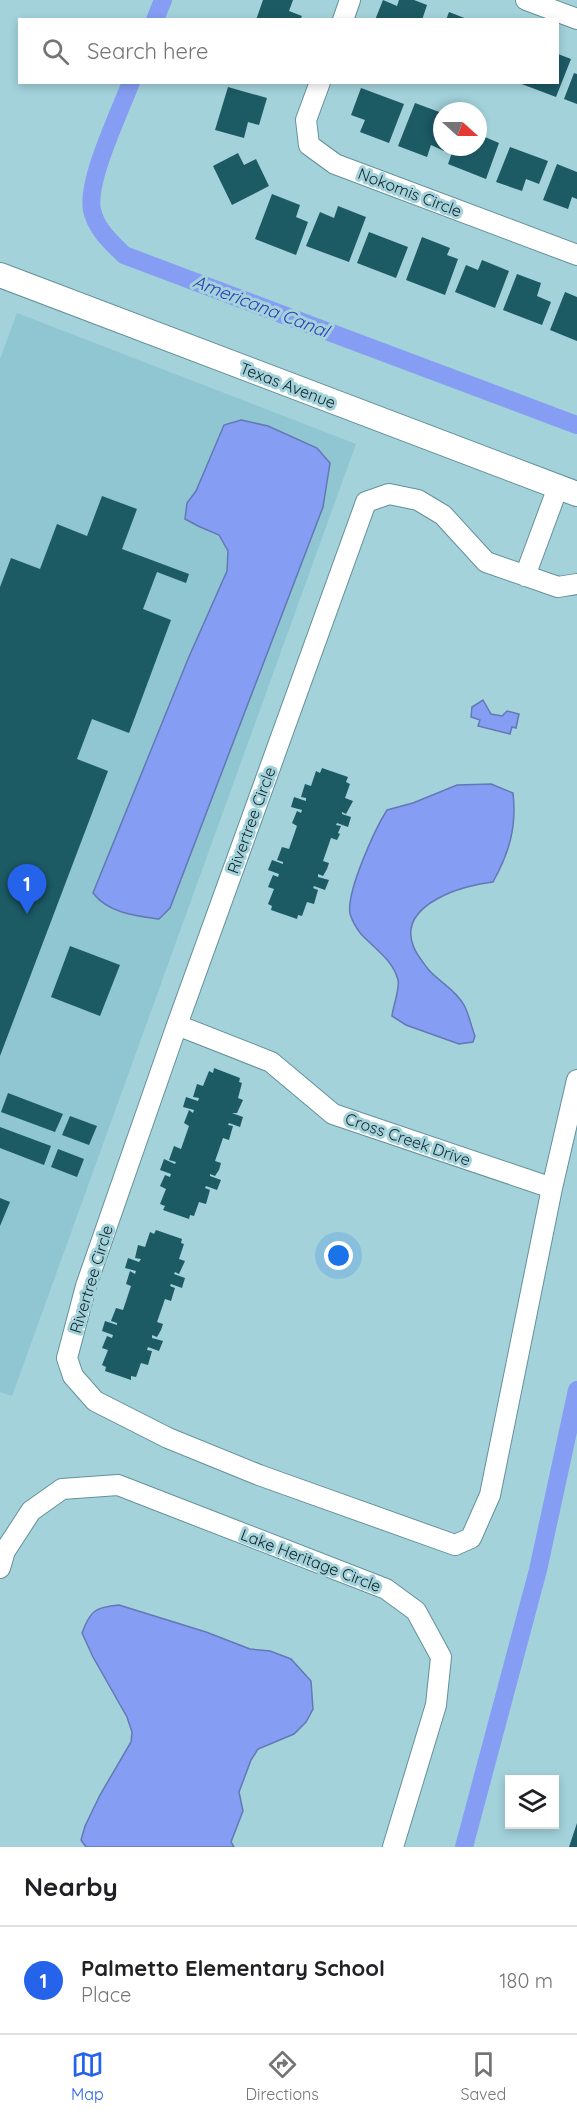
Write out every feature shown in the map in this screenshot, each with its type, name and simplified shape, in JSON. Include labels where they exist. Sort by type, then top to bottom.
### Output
[{"type":"street","points":[[344,18],[350,0]]},
{"type":"street","points":[[526,0],[577,19]]},
{"type":"street","name":"Nokomis Circle","points":[[319,84],[306,120],[309,145],[335,164],[577,255]]},
{"type":"street","name":"Texas Avenue","points":[[0,275],[567,490]]},
{"type":"street","points":[[525,576],[567,490]]},
{"type":"street","name":"Rivertree Circle","points":[[577,584],[558,587],[486,562],[443,515],[418,500],[389,494],[366,502],[177,1025],[86,1286],[67,1358],[73,1376],[95,1401],[168,1438],[259,1475],[455,1545],[471,1538],[490,1495],[552,1188],[577,1080]]},
{"type":"street","name":"Cross Creek Drive","points":[[177,1025],[271,1062],[333,1114],[552,1188]]},
{"type":"street","name":"Lake Heritage Circle","points":[[2,1557],[31,1511],[62,1489],[118,1485],[386,1589],[417,1611],[441,1657],[436,1704],[393,1847]]},
{"type":"shaded area","points":[[17,313],[356,444],[12,1396],[0,1392],[0,359]]},
{"type":"water","points":[[241,420],[268,426],[317,448],[330,463],[323,507],[170,908],[159,919],[132,915],[106,905],[93,893],[188,659],[227,571],[228,551],[219,535],[185,519],[187,503],[196,491],[224,425]]},
{"type":"water","points":[[483,700],[491,714],[502,716],[507,711],[519,714],[516,728],[512,727],[510,734],[478,726],[480,720],[471,717],[472,707]]},
{"type":"water","points":[[491,784],[513,793],[514,805],[510,839],[493,882],[466,887],[437,899],[415,918],[411,931],[413,945],[419,957],[432,974],[456,994],[466,1009],[475,1036],[473,1042],[459,1044],[406,1025],[392,1016],[398,988],[396,973],[388,961],[358,930],[350,914],[350,904],[362,861],[387,810],[413,803],[457,785]]},
{"type":"water","points":[[119,1605],[206,1632],[250,1649],[270,1651],[291,1659],[311,1681],[313,1709],[306,1722],[294,1734],[258,1749],[251,1760],[239,1792],[243,1811],[231,1842],[234,1847],[86,1847],[81,1840],[100,1795],[131,1742],[132,1732],[127,1717],[82,1633],[94,1612],[104,1607]]},
{"type":"building","points":[[263,0],[293,0],[289,11],[302,16],[301,18],[257,18]]},
{"type":"building","points":[[383,0],[397,6],[399,0],[414,0],[427,5],[423,18],[376,18]]},
{"type":"building","points":[[449,12],[464,18],[447,18]]},
{"type":"building","points":[[559,54],[571,59],[556,97],[522,84],[559,84]]},
{"type":"building","points":[[574,73],[577,74],[577,104],[564,99]]},
{"type":"building","points":[[228,87],[267,98],[259,125],[248,122],[244,138],[215,130]]},
{"type":"building","points":[[361,88],[404,104],[389,143],[360,132],[365,120],[351,115]]},
{"type":"building","points":[[415,103],[433,110],[433,146],[431,145],[427,157],[398,146]]},
{"type":"building","points":[[487,138],[499,143],[486,179],[448,164],[451,156],[487,156]]},
{"type":"building","points":[[510,147],[548,161],[539,184],[526,179],[522,191],[496,182]]},
{"type":"building","points":[[238,153],[244,165],[256,159],[269,186],[232,205],[213,166]]},
{"type":"building","points":[[557,164],[577,172],[577,199],[572,197],[568,209],[543,200]]},
{"type":"building","points":[[272,194],[300,205],[296,217],[308,222],[296,255],[255,239]]},
{"type":"building","points":[[338,206],[366,217],[349,262],[306,246],[320,212],[334,218]]},
{"type":"building","points":[[369,232],[408,247],[396,278],[357,263]]},
{"type":"building","points":[[422,237],[450,248],[447,255],[458,259],[445,295],[406,280]]},
{"type":"building","points":[[482,260],[509,271],[495,308],[455,292],[466,265],[478,270]]},
{"type":"building","points":[[517,274],[541,283],[537,296],[551,302],[542,325],[503,310]]},
{"type":"building","points":[[565,292],[577,297],[577,341],[550,330]]},
{"type":"building","points":[[102,496],[137,509],[122,549],[189,574],[186,583],[157,572],[143,609],[171,620],[129,733],[92,719],[77,759],[108,771],[0,1056],[0,587],[11,558],[40,569],[57,524],[87,536]]},
{"type":"building","points":[[322,768],[348,777],[346,782],[350,784],[345,798],[353,801],[346,814],[342,812],[342,814],[351,817],[348,827],[337,823],[336,825],[341,826],[338,833],[340,834],[337,840],[331,838],[323,861],[329,863],[327,869],[323,876],[318,874],[318,877],[329,880],[325,890],[314,886],[313,888],[318,890],[314,904],[307,902],[302,916],[298,915],[297,919],[271,910],[272,906],[268,904],[274,889],[268,887],[273,875],[278,877],[279,874],[268,870],[272,860],[283,864],[277,860],[282,847],[289,849],[297,826],[292,823],[297,811],[301,813],[302,810],[291,807],[294,797],[306,801],[306,798],[301,797],[305,784],[311,786],[316,771],[320,773]]},
{"type":"building","points":[[70,946],[120,965],[100,1016],[51,997]]},
{"type":"building","points":[[214,1068],[240,1078],[239,1082],[242,1083],[238,1098],[243,1100],[237,1113],[232,1113],[243,1117],[240,1127],[229,1123],[228,1125],[233,1126],[229,1140],[223,1138],[215,1161],[221,1163],[219,1170],[215,1176],[210,1174],[221,1180],[217,1190],[206,1186],[205,1188],[210,1190],[206,1204],[199,1202],[194,1216],[190,1215],[189,1219],[163,1210],[165,1206],[160,1204],[166,1189],[160,1186],[165,1175],[170,1177],[171,1174],[160,1170],[164,1159],[175,1164],[176,1162],[169,1160],[174,1146],[181,1149],[189,1126],[184,1123],[189,1110],[193,1113],[194,1110],[183,1107],[186,1097],[198,1101],[199,1098],[193,1097],[197,1084],[203,1086],[209,1071],[213,1073]]},
{"type":"building","points":[[8,1093],[63,1114],[55,1132],[1,1112]]},
{"type":"building","points":[[70,1116],[97,1126],[89,1145],[62,1135]]},
{"type":"building","points":[[0,1127],[51,1146],[44,1165],[0,1148]]},
{"type":"building","points":[[58,1149],[84,1159],[77,1177],[51,1167]]},
{"type":"building","points":[[0,1198],[10,1202],[0,1226]]},
{"type":"building","points":[[156,1230],[182,1239],[181,1243],[184,1244],[179,1259],[185,1261],[179,1274],[175,1272],[174,1274],[185,1278],[182,1288],[171,1284],[170,1286],[175,1288],[171,1301],[165,1299],[157,1322],[163,1324],[161,1330],[157,1337],[152,1335],[152,1338],[163,1341],[159,1351],[148,1347],[147,1350],[152,1351],[148,1365],[141,1363],[136,1377],[131,1376],[131,1380],[105,1371],[106,1367],[102,1365],[108,1350],[102,1348],[107,1336],[112,1338],[113,1335],[102,1331],[105,1321],[117,1325],[111,1321],[116,1308],[123,1310],[131,1286],[126,1284],[130,1271],[135,1274],[136,1271],[125,1268],[128,1258],[139,1262],[141,1259],[135,1258],[138,1245],[145,1247],[150,1232],[154,1234]]},
{"type":"building","points":[[577,1823],[577,1847],[569,1847]]},
{"type":"waterway","name":"Americana Canal","points":[[156,18],[163,0]]},
{"type":"waterway","name":"Americana Canal","points":[[130,84],[99,165],[92,197],[92,210],[97,223],[124,255],[577,425]]},
{"type":"waterway","points":[[464,1847],[538,1570],[577,1390]]},
{"type":"place","name":"Palmetto Elementary School","points":[[27,914]]}]
